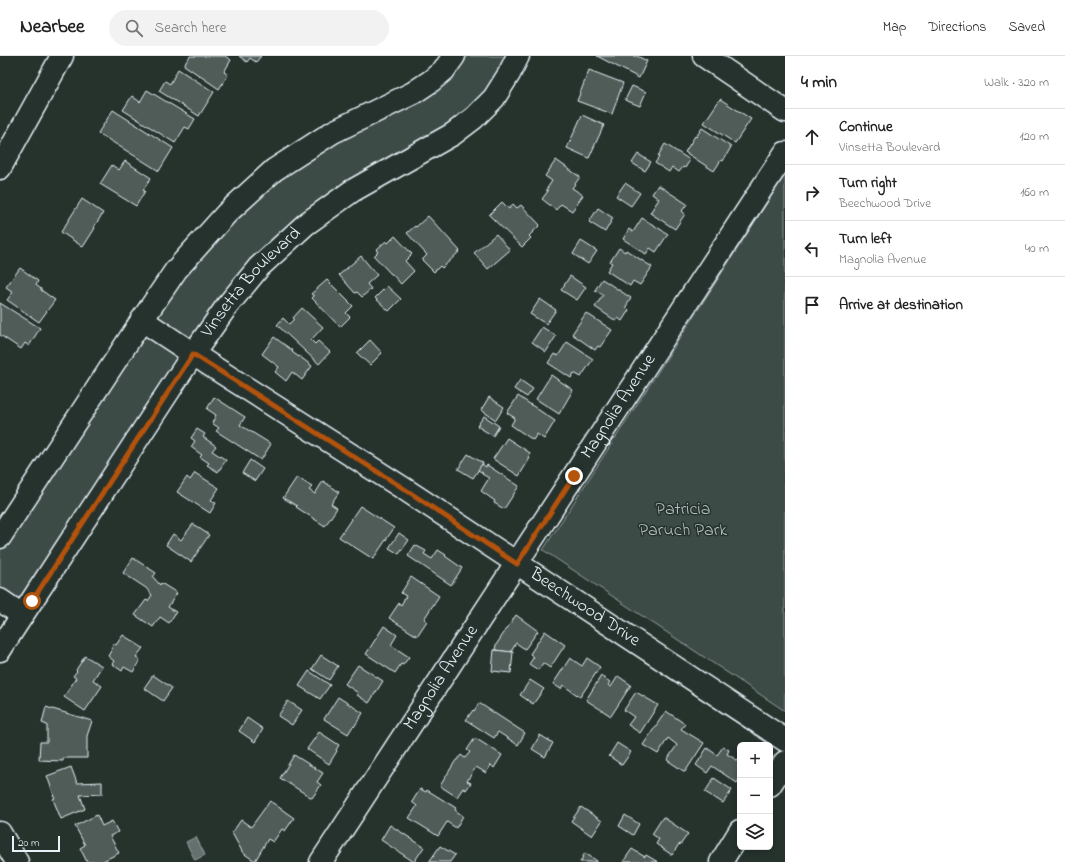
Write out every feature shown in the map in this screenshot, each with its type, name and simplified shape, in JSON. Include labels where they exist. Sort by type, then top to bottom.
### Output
[{"type":"street","points":[[0,168],[62,56]]},
{"type":"street","points":[[0,537],[176,270],[227,213],[274,170],[332,132],[413,93],[444,70],[454,56]]},
{"type":"street","name":"Vinsetta Boulevard","points":[[0,650],[193,354],[227,306],[259,267],[306,224],[352,191],[453,134],[474,118],[494,98],[510,74],[518,56]]},
{"type":"street","points":[[704,56],[785,111]]},
{"type":"street","name":"Magnolia Avenue","points":[[321,862],[785,153]]},
{"type":"street","name":"Beechwood Drive","points":[[142,320],[406,490],[785,740]]},
{"type":"street","points":[[0,600],[22,615]]},
{"type":"street","points":[[773,780],[785,762]]},
{"type":"street","points":[[721,862],[737,836]]},
{"type":"green space","points":[[462,56],[510,56],[474,109],[362,177],[191,340],[158,322],[155,312],[177,278],[266,186]]},
{"type":"green space","name":"Patricia Paruch Park","points":[[785,175],[785,711],[543,550]]},
{"type":"green space","points":[[148,335],[174,351],[176,361],[22,598],[14,598],[0,590],[0,550],[140,338]]},
{"type":"shaded area","points":[[196,837],[205,855],[195,860],[186,842]]},
{"type":"building","points":[[190,56],[225,56],[231,60],[224,72],[228,75],[219,89],[184,65]]},
{"type":"building","points":[[239,56],[261,56],[256,62],[250,58],[247,62]]},
{"type":"building","points":[[597,56],[637,56],[647,61],[639,78]]},
{"type":"building","points":[[178,69],[214,92],[199,116],[159,91],[165,81],[170,84]]},
{"type":"building","points":[[589,70],[623,83],[612,114],[577,101]]},
{"type":"building","points":[[632,86],[646,92],[640,106],[625,100]]},
{"type":"building","points":[[147,90],[195,119],[189,129],[185,127],[175,143],[123,110],[132,96],[140,102]]},
{"type":"building","points":[[720,99],[751,119],[735,143],[704,123]]},
{"type":"building","points":[[113,110],[173,148],[159,171],[98,133]]},
{"type":"building","points":[[582,115],[604,125],[589,158],[567,148]]},
{"type":"building","points":[[702,128],[731,147],[723,161],[721,160],[714,171],[685,152]]},
{"type":"building","points":[[665,144],[690,160],[685,168],[683,167],[679,172],[672,167],[669,172],[655,163]]},
{"type":"building","points":[[638,154],[651,162],[645,171],[632,163]]},
{"type":"building","points":[[556,160],[580,177],[572,188],[583,195],[572,211],[561,204],[556,210],[542,199],[548,191],[546,190],[552,181],[545,176]]},
{"type":"building","points":[[125,161],[151,178],[143,190],[145,191],[136,206],[100,184],[112,165],[119,170]]},
{"type":"building","points":[[625,183],[640,193],[631,206],[616,196]]},
{"type":"building","points":[[658,185],[687,204],[682,211],[685,214],[675,229],[650,213],[659,199],[652,194]]},
{"type":"building","points":[[82,199],[103,213],[83,247],[61,232]]},
{"type":"building","points":[[502,202],[509,209],[513,204],[517,208],[521,205],[540,225],[529,236],[531,238],[522,247],[489,215]]},
{"type":"building","points":[[598,208],[613,218],[605,232],[589,222]]},
{"type":"building","points":[[428,216],[460,251],[442,268],[440,266],[434,272],[422,260],[427,255],[407,233]]},
{"type":"building","points":[[642,218],[668,234],[656,252],[650,248],[646,254],[623,239],[629,229],[633,232]]},
{"type":"building","points":[[496,234],[510,250],[488,269],[474,253]]},
{"type":"building","points":[[395,236],[412,254],[405,261],[414,271],[401,284],[374,256],[378,252],[376,250],[386,241],[388,243]]},
{"type":"building","points":[[581,241],[597,251],[588,264],[573,254]]},
{"type":"building","points":[[619,248],[625,252],[626,250],[652,267],[640,285],[633,281],[630,286],[607,271],[612,263],[610,262]]},
{"type":"building","points":[[361,256],[377,275],[367,284],[371,289],[362,297],[357,292],[355,293],[339,275]]},
{"type":"building","points":[[20,268],[38,281],[36,285],[55,300],[39,322],[7,300],[13,292],[6,287]]},
{"type":"building","points":[[570,276],[586,287],[577,300],[561,290]]},
{"type":"building","points":[[602,279],[631,298],[626,307],[629,310],[622,321],[618,318],[616,321],[595,307],[603,295],[595,290]]},
{"type":"building","points":[[327,280],[353,306],[346,313],[350,317],[340,327],[312,298],[314,296],[311,294]]},
{"type":"building","points":[[387,286],[401,299],[389,311],[375,298]]},
{"type":"building","points":[[540,299],[556,310],[546,324],[530,314]]},
{"type":"building","points":[[0,303],[40,328],[29,346],[25,343],[21,349],[0,335]]},
{"type":"building","points":[[302,308],[323,327],[311,340],[315,344],[318,341],[330,352],[319,364],[277,325],[283,318],[289,324]]},
{"type":"building","points":[[586,313],[612,330],[600,347],[598,346],[595,350],[572,334]]},
{"type":"building","points":[[542,327],[556,336],[546,352],[532,342]]},
{"type":"building","points":[[274,337],[312,366],[302,380],[292,372],[286,381],[275,372],[279,367],[262,354]]},
{"type":"building","points":[[370,340],[382,353],[370,365],[357,353]]},
{"type":"building","points":[[567,342],[593,359],[581,377],[574,373],[571,378],[548,363],[554,354],[558,356]]},
{"type":"building","points":[[551,375],[573,390],[559,414],[536,399]]},
{"type":"building","points":[[520,380],[533,389],[527,397],[514,389]]},
{"type":"building","points":[[518,396],[555,421],[544,439],[537,434],[533,440],[511,425],[515,418],[507,413]]},
{"type":"building","points":[[214,397],[245,417],[240,425],[271,444],[261,460],[216,431],[219,428],[212,423],[216,415],[207,409]]},
{"type":"building","points":[[489,397],[504,407],[496,420],[481,410]]},
{"type":"building","points":[[484,416],[499,426],[493,436],[477,426]]},
{"type":"building","points":[[197,429],[205,434],[203,437],[216,446],[212,451],[226,460],[218,472],[207,465],[209,463],[200,457],[202,455],[191,447],[195,441],[191,438]]},
{"type":"building","points":[[507,438],[530,453],[528,457],[530,458],[519,476],[493,459]]},
{"type":"building","points":[[468,454],[483,463],[473,478],[458,469]]},
{"type":"building","points":[[250,460],[263,469],[255,481],[242,473]]},
{"type":"building","points":[[482,464],[486,467],[487,465],[519,486],[504,509],[494,503],[495,501],[481,491],[489,478],[478,470]]},
{"type":"building","points":[[195,473],[219,488],[211,500],[216,503],[210,513],[177,492],[187,477],[190,480]]},
{"type":"building","points":[[297,477],[312,487],[309,490],[315,494],[323,481],[339,492],[331,504],[337,508],[325,526],[283,498]]},
{"type":"building","points":[[360,506],[394,528],[373,559],[339,537]]},
{"type":"building","points":[[193,524],[209,535],[191,562],[166,545],[173,534],[181,540]]},
{"type":"building","points":[[399,533],[409,540],[399,554],[389,548]]},
{"type":"building","points":[[415,545],[426,551],[424,554],[432,559],[438,550],[462,568],[451,585],[408,556]]},
{"type":"building","points":[[133,558],[156,573],[153,577],[160,585],[161,583],[177,593],[168,607],[176,612],[169,623],[160,617],[153,627],[135,615],[146,600],[148,601],[152,595],[146,588],[123,573]]},
{"type":"building","points":[[411,577],[439,596],[424,619],[427,621],[417,636],[389,618],[399,603],[401,605],[406,596],[401,593]]},
{"type":"building","points":[[516,615],[538,631],[525,649],[516,643],[511,652],[495,650],[496,645]]},
{"type":"building","points":[[384,626],[397,635],[391,645],[409,657],[403,665],[401,664],[395,673],[366,654]]},
{"type":"building","points":[[545,631],[565,645],[550,668],[543,663],[538,670],[529,664],[534,657],[530,654]]},
{"type":"building","points":[[123,635],[143,648],[136,657],[140,660],[133,672],[124,667],[122,671],[112,664],[114,661],[108,656],[114,643],[116,645]]},
{"type":"building","points":[[494,650],[513,652],[511,673],[492,671]]},
{"type":"building","points":[[321,655],[338,666],[329,680],[312,669]]},
{"type":"building","points":[[85,656],[102,666],[93,680],[102,686],[85,711],[64,697],[76,678],[73,676]]},
{"type":"building","points":[[570,658],[582,666],[587,658],[600,667],[580,697],[563,685],[561,689],[553,684]]},
{"type":"building","points":[[358,665],[383,681],[369,703],[345,684]]},
{"type":"building","points":[[309,671],[330,685],[320,699],[299,686]]},
{"type":"building","points":[[153,675],[172,688],[163,701],[144,688]]},
{"type":"building","points":[[601,676],[610,682],[608,685],[611,687],[618,676],[631,685],[611,716],[586,700]]},
{"type":"building","points":[[530,680],[544,689],[533,704],[520,695]]},
{"type":"building","points":[[636,692],[658,705],[640,733],[628,725],[634,717],[624,710]]},
{"type":"building","points":[[338,697],[363,713],[348,734],[324,719]]},
{"type":"building","points":[[288,701],[302,710],[292,725],[278,716]]},
{"type":"building","points":[[479,703],[525,733],[518,745],[498,732],[494,738],[466,720]]},
{"type":"building","points":[[46,707],[92,721],[87,736],[87,758],[63,758],[63,761],[39,760],[40,742],[47,742],[47,725],[42,723]]},
{"type":"building","points":[[666,711],[685,724],[681,729],[704,743],[685,772],[667,760],[677,745],[668,738],[658,754],[643,745]]},
{"type":"building","points":[[247,718],[263,729],[255,742],[239,731]]},
{"type":"building","points":[[319,732],[339,745],[329,764],[307,749]]},
{"type":"building","points":[[540,735],[553,743],[545,757],[532,749]]},
{"type":"building","points":[[475,738],[502,755],[494,768],[491,765],[486,773],[476,767],[467,781],[471,783],[466,790],[463,788],[457,797],[440,786],[456,760],[461,755],[465,758],[470,752],[467,750]]},
{"type":"building","points":[[617,743],[631,752],[622,765],[609,756]]},
{"type":"building","points":[[723,747],[729,750],[727,754],[737,760],[737,783],[712,766],[707,773],[696,765],[707,748],[717,755]]},
{"type":"building","points":[[294,755],[323,773],[317,782],[321,785],[312,798],[280,778]]},
{"type":"building","points":[[71,767],[77,783],[102,782],[102,794],[80,795],[85,809],[61,819],[53,799],[55,798],[47,776]]},
{"type":"building","points":[[714,778],[732,790],[723,803],[705,792]]},
{"type":"building","points":[[420,789],[426,792],[427,790],[456,808],[455,810],[463,816],[456,828],[447,822],[438,836],[409,818],[417,806],[412,802]]},
{"type":"building","points":[[270,801],[294,818],[285,831],[282,829],[273,842],[268,839],[255,861],[243,853],[232,833],[241,820],[251,827]]},
{"type":"building","points":[[581,807],[602,821],[592,836],[571,821]]},
{"type":"building","points":[[97,815],[102,826],[112,821],[118,832],[110,836],[119,853],[101,862],[87,862],[80,848],[85,845],[75,826]]},
{"type":"building","points":[[625,815],[639,824],[633,835],[619,826]]},
{"type":"building","points":[[663,817],[688,834],[672,855],[656,844],[659,839],[652,834]]},
{"type":"building","points":[[390,825],[424,847],[414,862],[381,840]]},
{"type":"building","points":[[440,846],[455,855],[450,862],[429,862]]},
{"type":"building","points":[[632,849],[645,857],[646,855],[658,862],[623,862]]},
{"type":"building","points":[[585,853],[597,861],[597,862],[580,862]]},
{"type":"route","points":[[32,601],[193,354],[406,490],[517,564],[574,476]]}]
